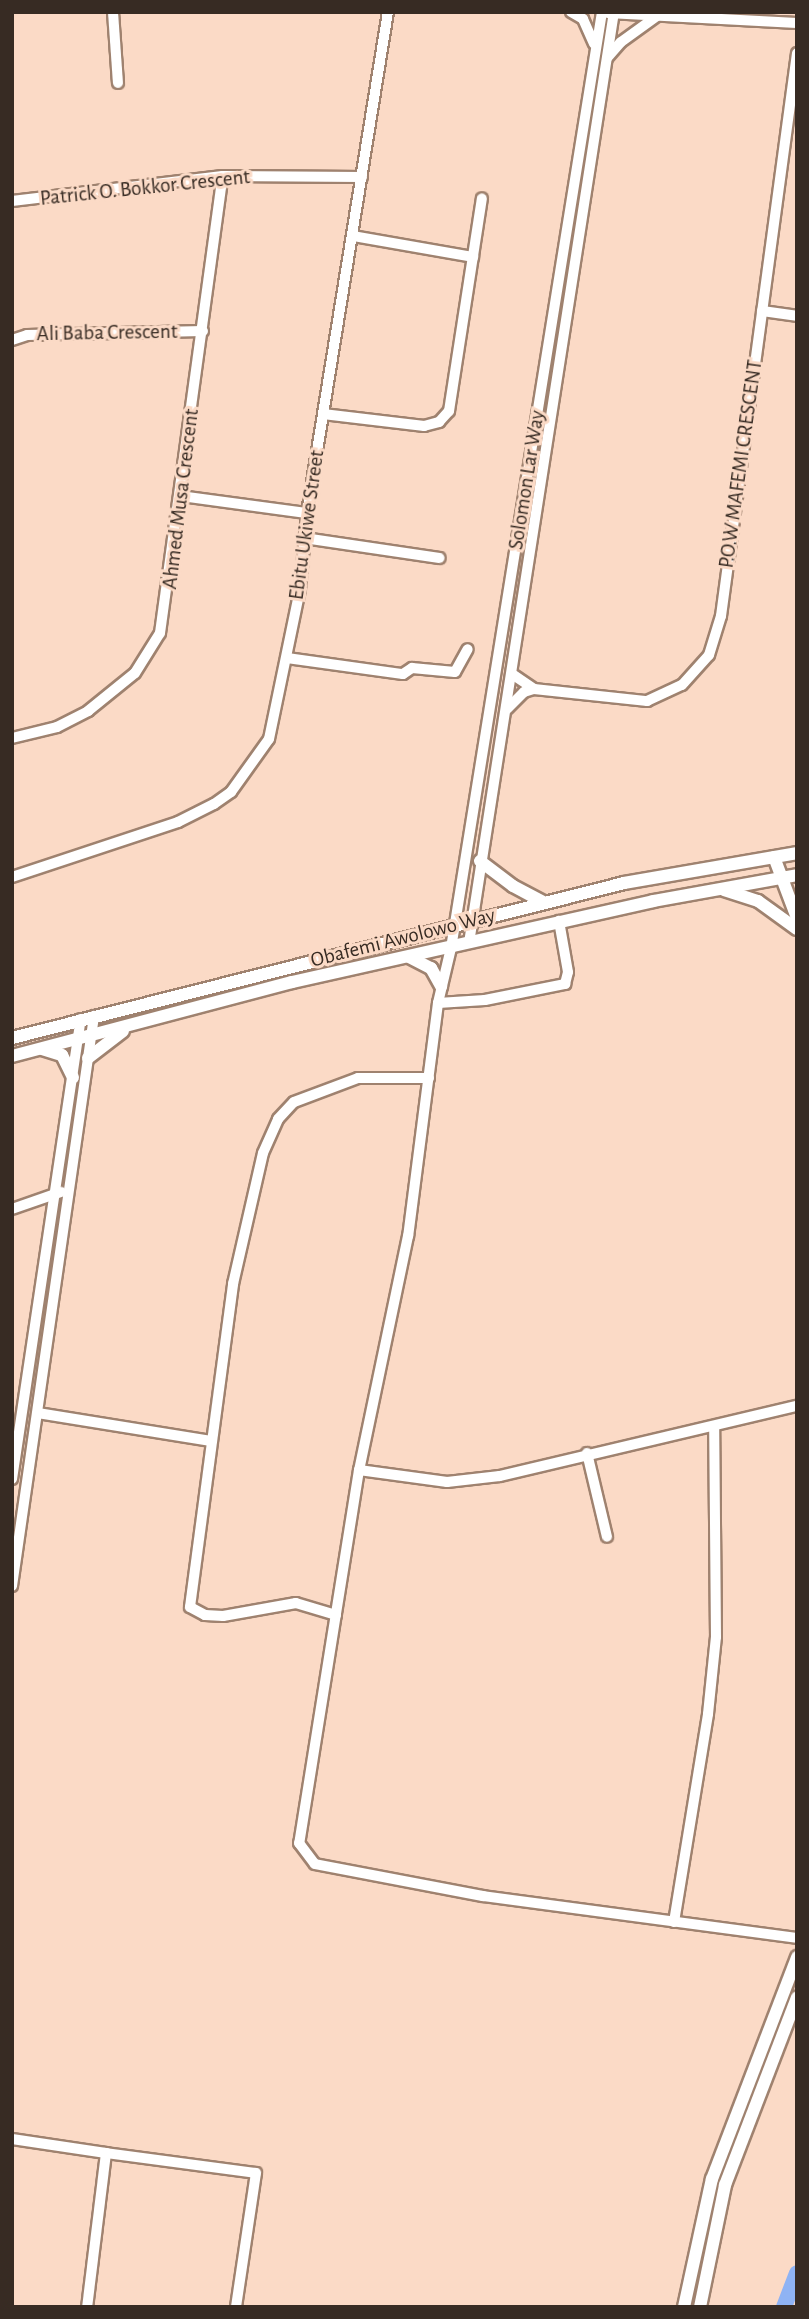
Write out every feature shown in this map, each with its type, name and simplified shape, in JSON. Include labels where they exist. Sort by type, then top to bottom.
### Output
[{"type":"main road","name":"Obafemi Awolowo Way","points":[[12,1038],[545,903],[666,875],[786,855]]},
{"type":"main road","points":[[786,855],[797,918]]},
{"type":"main road","points":[[480,861],[513,886],[545,903]]},
{"type":"main road","name":"Obafemi Awolowo Way","points":[[12,1056],[148,1019],[559,921],[717,888],[792,878]]},
{"type":"main road","points":[[717,888],[758,901],[797,929]]},
{"type":"main road","points":[[408,957],[431,968],[441,986]]},
{"type":"main road","points":[[88,1058],[104,1042],[148,1019]]},
{"type":"main road","points":[[35,1049],[62,1055],[73,1078]]},
{"type":"main road","points":[[684,2307],[712,2179],[797,1957]]},
{"type":"main road","points":[[699,2307],[725,2185],[797,1997]]},
{"type":"street","points":[[113,12],[118,83]]},
{"type":"street","name":"Ebitu Ukiwe Street","points":[[12,877],[178,822],[230,792],[268,739],[287,658],[307,513],[388,12]]},
{"type":"street","points":[[571,12],[583,19],[596,50]]},
{"type":"street","points":[[600,12],[797,23]]},
{"type":"street","name":"Solomon Lar Way","points":[[600,12],[451,948],[438,1003],[408,1236],[359,1470],[299,1843],[310,1861],[483,1896],[797,1938]]},
{"type":"street","name":"Solomon Lar Way","points":[[469,943],[614,13]]},
{"type":"street","points":[[607,58],[636,29],[658,15]]},
{"type":"street","name":"P.O.W MAFEMI CRESCENT","points":[[512,674],[534,689],[647,701],[682,685],[709,654],[721,616],[797,53]]},
{"type":"street","name":"Patrick O. Bokkor Crescent","points":[[12,201],[223,176],[362,177]]},
{"type":"street","name":"Ahmed Musa Crescent","points":[[12,738],[57,727],[88,711],[135,673],[150,653],[167,604],[223,176]]},
{"type":"street","points":[[323,414],[424,426],[439,422],[449,411],[482,199]]},
{"type":"street","points":[[353,236],[473,257]]},
{"type":"street","points":[[762,311],[797,316]]},
{"type":"street","name":"Ali Baba Crescent","points":[[12,340],[27,335],[203,331]]},
{"type":"street","points":[[181,496],[307,513]]},
{"type":"street","points":[[304,538],[440,558]]},
{"type":"street","points":[[287,658],[403,674],[412,668],[456,673],[468,649]]},
{"type":"street","points":[[507,710],[524,692],[534,689]]},
{"type":"street","points":[[438,1003],[485,1000],[565,984],[568,972],[559,921]]},
{"type":"street","points":[[12,1586],[94,1016]]},
{"type":"street","points":[[12,1479],[81,1019]]},
{"type":"street","points":[[336,1615],[296,1603],[223,1616],[205,1615],[190,1607],[233,1284],[263,1153],[278,1119],[293,1102],[358,1078],[429,1078]]},
{"type":"street","points":[[12,1209],[68,1189]]},
{"type":"street","points":[[359,1470],[447,1482],[500,1476],[587,1453],[714,1428],[797,1406]]},
{"type":"street","points":[[38,1413],[211,1441]]},
{"type":"street","points":[[674,1922],[708,1714],[716,1637],[714,1428]]},
{"type":"street","points":[[587,1453],[607,1537]]},
{"type":"street","points":[[12,2139],[256,2173],[236,2307]]},
{"type":"street","points":[[87,2307],[106,2153]]},
{"type":"waterway","points":[[784,2307],[797,2273]]}]
